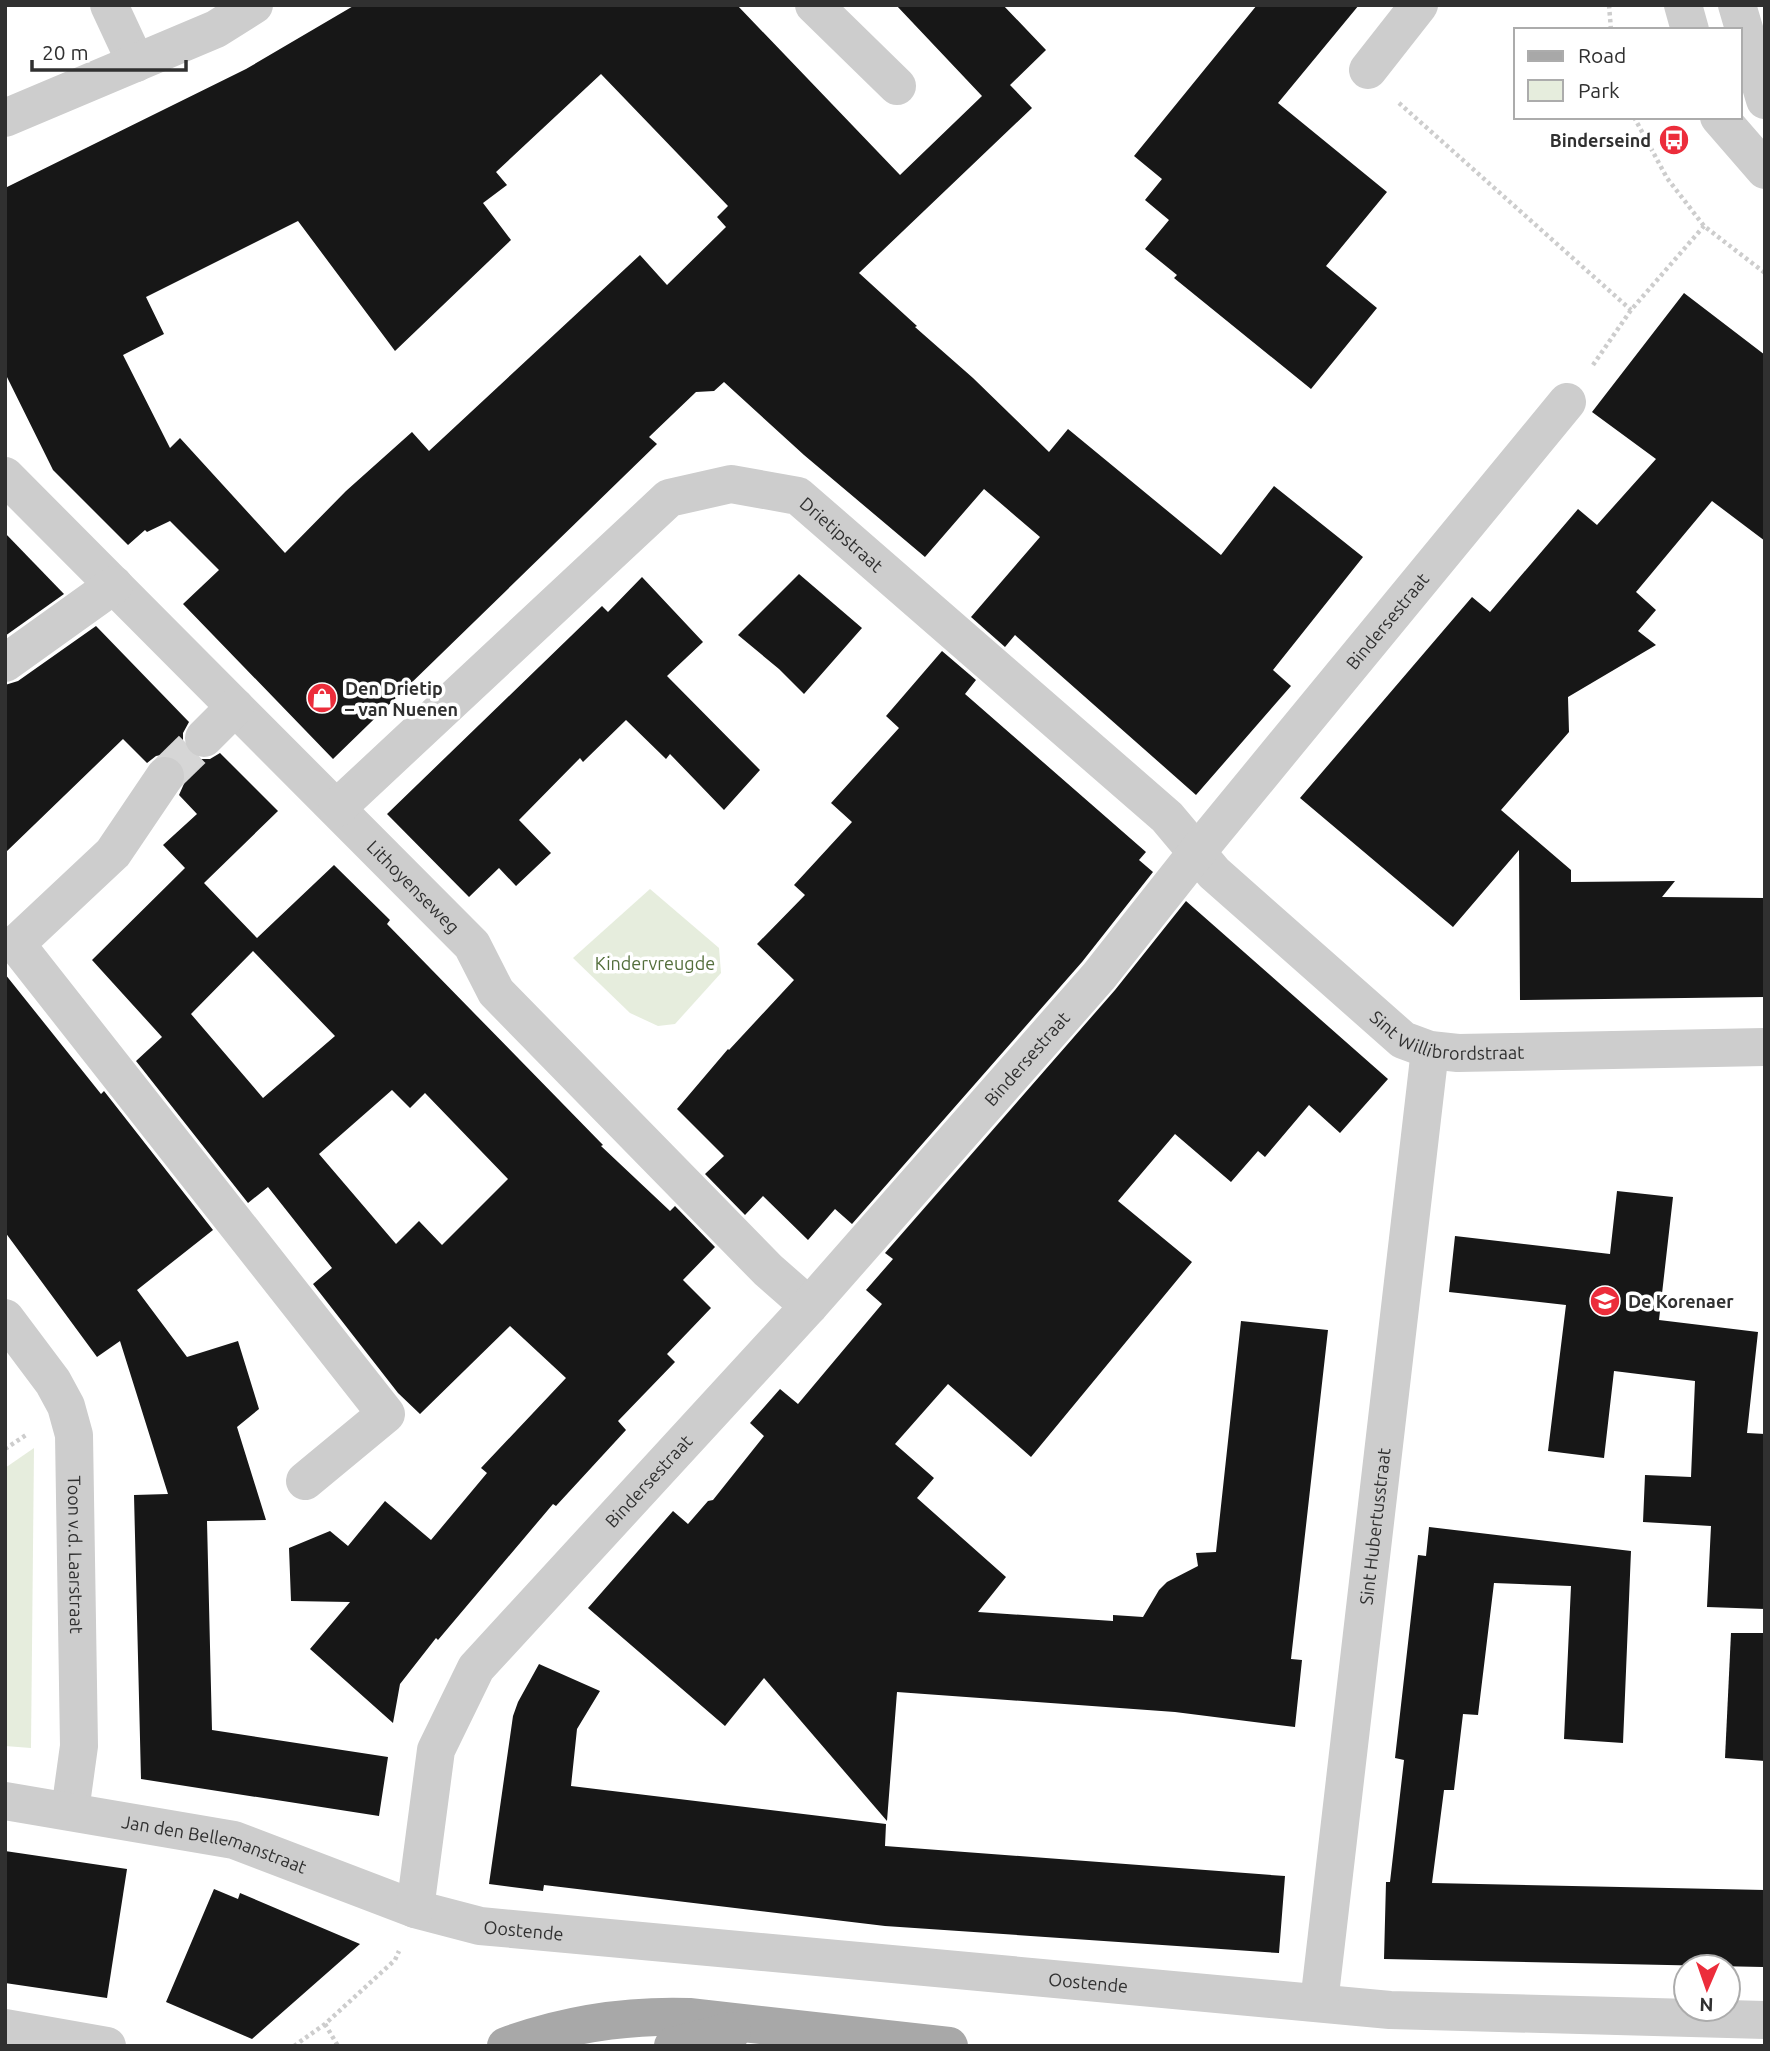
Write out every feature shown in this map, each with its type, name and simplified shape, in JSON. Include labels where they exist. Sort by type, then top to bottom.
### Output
[{"type":"main road","points":[[506,2046],[575,2025],[626,2017],[689,2017],[760,2035]]},
{"type":"main road","points":[[673,2046],[760,2035],[949,2046]]},
{"type":"street","points":[[109,5],[136,63]]},
{"type":"street","points":[[5,118],[216,29],[254,5]]},
{"type":"street","points":[[814,5],[897,86]]},
{"type":"street","points":[[1368,70],[1419,5]]},
{"type":"street","points":[[1683,5],[1689,28]]},
{"type":"street","points":[[1737,5],[1765,100]]},
{"type":"street","points":[[1721,119],[1765,170]]},
{"type":"street","name":"Bindersestraat","points":[[415,1909],[436,1750],[476,1668],[809,1306],[1099,976],[1197,852],[1567,402]]},
{"type":"street","name":"Lithoyenseweg","points":[[5,476],[472,945],[496,992],[768,1270],[809,1306]]},
{"type":"street","name":"Drietipstraat","points":[[337,808],[668,498],[731,484],[798,496],[1167,817],[1197,852]]},
{"type":"street","points":[[5,663],[114,585]]},
{"type":"street","points":[[204,738],[235,707]]},
{"type":"street","points":[[165,776],[113,853],[16,944],[386,1414],[305,1481]]},
{"type":"street","name":"Sint Willibrordstraat","points":[[1197,852],[1214,873],[1403,1040],[1430,1050],[1458,1053],[1765,1047]]},
{"type":"street","name":"Sint Hubertusstraat","points":[[1319,2003],[1430,1050]]},
{"type":"street","name":"Toon v.d. Laarstraat","points":[[5,1318],[53,1382],[66,1406],[74,1435],[79,1746],[70,1811]]},
{"type":"street","name":"Jan den Bellemanstraat","points":[[5,1801],[234,1840],[415,1909]]},
{"type":"street","name":"Oostende","points":[[415,1909],[480,1926],[1390,2010],[1765,2020]]},
{"type":"street","points":[[5,2028],[107,2046]]},
{"type":"path","points":[[1609,5],[1611,28]]},
{"type":"path","points":[[1368,70],[1406,110],[1631,310]]},
{"type":"path","points":[[1635,119],[1667,178],[1704,226],[1765,273]]},
{"type":"path","points":[[1567,402],[1631,310],[1704,226]]},
{"type":"path","points":[[294,2046],[325,2024],[395,1960],[415,1909]]},
{"type":"path","points":[[325,2024],[338,2046]]},
{"type":"green space","name":"Kindervreugde","points":[[650,889],[719,948],[721,973],[675,1024],[658,1026],[630,1013],[573,958]]},
{"type":"green space","points":[[34,1448],[31,1748],[5,1746],[5,1468]]},
{"type":"building","points":[[355,5],[737,5],[900,175],[982,96],[896,5],[1003,5],[1046,50],[1010,85],[1032,108],[859,273],[1049,452],[1068,429],[1221,555],[1274,486],[1363,557],[1273,670],[1291,686],[1196,795],[1015,635],[1005,647],[971,617],[1040,537],[984,489],[925,557],[804,455],[724,382],[714,391],[696,392],[649,437],[657,444],[333,759],[183,604],[219,570],[170,521],[147,532],[145,530],[128,545],[53,470],[5,373],[5,188],[246,69]],"holes":[[[601,74],[728,206],[717,217],[726,227],[667,285],[640,255],[429,451],[412,432],[346,491],[285,553],[180,438],[170,448],[123,355],[164,334],[146,297],[298,221],[395,351],[511,240],[483,203],[507,185],[496,172]]]},
{"type":"building","points":[[1257,5],[1359,5],[1278,103],[1387,192],[1326,266],[1377,308],[1311,389],[1174,278],[1177,275],[1145,249],[1169,220],[1145,200],[1162,179],[1134,156]]},
{"type":"building","points":[[1684,293],[1765,355],[1765,541],[1712,501],[1636,592],[1656,610],[1638,631],[1656,645],[1568,697],[1569,732],[1501,810],[1571,870],[1571,882],[1675,881],[1662,897],[1765,898],[1765,997],[1520,1000],[1519,850],[1453,927],[1300,798],[1472,597],[1490,612],[1578,509],[1597,525],[1656,459],[1592,412]]},
{"type":"building","points":[[5,533],[64,594],[5,636]]},
{"type":"building","points":[[799,574],[862,628],[804,694],[738,635]]},
{"type":"building","points":[[642,577],[703,642],[667,676],[760,770],[724,810],[670,754],[666,759],[626,720],[583,762],[580,758],[519,820],[551,853],[516,886],[499,868],[469,897],[387,814],[602,606],[608,612]]},
{"type":"building","points":[[96,626],[189,722],[183,733],[183,744],[188,753],[199,759],[210,759],[220,753],[278,811],[204,883],[257,938],[334,865],[390,920],[387,924],[603,1145],[601,1146],[670,1211],[675,1206],[715,1247],[683,1280],[711,1308],[667,1354],[675,1362],[618,1421],[626,1430],[556,1506],[553,1504],[438,1640],[436,1638],[400,1684],[393,1723],[310,1649],[350,1602],[291,1601],[289,1548],[330,1531],[348,1546],[385,1501],[431,1540],[487,1473],[481,1468],[566,1378],[510,1326],[420,1414],[398,1393],[313,1284],[332,1268],[268,1187],[248,1203],[136,1061],[162,1037],[92,960],[185,868],[163,845],[197,814],[179,795],[187,777],[184,766],[178,758],[166,754],[156,756],[147,763],[123,739],[5,853],[5,685],[18,681]],"holes":[[[253,951],[335,1036],[263,1098],[191,1014]],[[392,1090],[410,1108],[425,1093],[508,1179],[442,1245],[419,1221],[396,1244],[319,1154]]]},
{"type":"building","points":[[942,651],[976,680],[965,694],[1146,852],[1139,860],[1153,872],[1082,962],[852,1224],[835,1209],[808,1240],[763,1196],[745,1215],[705,1174],[724,1156],[677,1109],[728,1049],[794,980],[757,944],[805,895],[794,885],[852,822],[831,803],[899,728],[886,716]]},
{"type":"building","points":[[1186,901],[1388,1079],[1340,1133],[1309,1105],[1265,1157],[1258,1151],[1231,1182],[1175,1134],[1118,1201],[1192,1262],[1031,1457],[948,1384],[895,1444],[934,1478],[917,1498],[1006,1577],[978,1612],[1113,1621],[1113,1615],[1143,1617],[1167,1582],[1198,1566],[1196,1553],[1216,1552],[1241,1321],[1328,1330],[1291,1659],[1302,1660],[1295,1727],[1175,1712],[897,1692],[887,1821],[764,1678],[725,1726],[588,1608],[673,1511],[688,1524],[708,1501],[713,1500],[764,1436],[750,1423],[780,1389],[798,1404],[882,1304],[866,1290],[893,1259],[885,1253],[1115,990]]},
{"type":"building","points":[[5,974],[101,1094],[104,1091],[213,1230],[137,1290],[187,1357],[238,1341],[259,1409],[237,1427],[266,1520],[207,1521],[212,1730],[388,1757],[379,1816],[141,1779],[134,1495],[168,1494],[120,1341],[97,1357],[5,1232]]},
{"type":"building","points":[[1617,1191],[1673,1197],[1659,1320],[1758,1332],[1747,1433],[1765,1434],[1765,1609],[1707,1607],[1711,1526],[1643,1522],[1645,1475],[1691,1477],[1695,1381],[1614,1371],[1604,1458],[1548,1451],[1566,1305],[1449,1292],[1455,1236],[1610,1254]]},
{"type":"building","points":[[1429,1527],[1631,1551],[1623,1743],[1564,1739],[1571,1586],[1494,1583],[1478,1715],[1463,1714],[1454,1790],[1444,1790],[1432,1883],[1765,1890],[1763,1967],[1742,1967],[1742,1953],[1672,1953],[1672,1965],[1384,1959],[1386,1882],[1390,1882],[1404,1760],[1395,1758],[1418,1555],[1426,1556]]},
{"type":"building","points":[[1731,1633],[1765,1633],[1765,1761],[1725,1758]]},
{"type":"building","points":[[539,1664],[600,1691],[577,1729],[571,1786],[886,1824],[885,1846],[1285,1876],[1279,1953],[885,1926],[544,1885],[543,1891],[489,1884],[513,1716]]},
{"type":"building","points":[[5,1851],[127,1869],[107,1998],[5,1983]]},
{"type":"building","points":[[214,1889],[238,1899],[240,1893],[360,1944],[252,2039],[166,2002]]},
{"type":"tunnel","points":[[165,776],[204,738]]},
{"type":"place","name":"Binderseind","points":[[1674,140]]},
{"type":"place","name":"Den Drietip – van Nuenen","points":[[322,698]]},
{"type":"place","name":"De Korenaer","points":[[1605,1301]]}]
